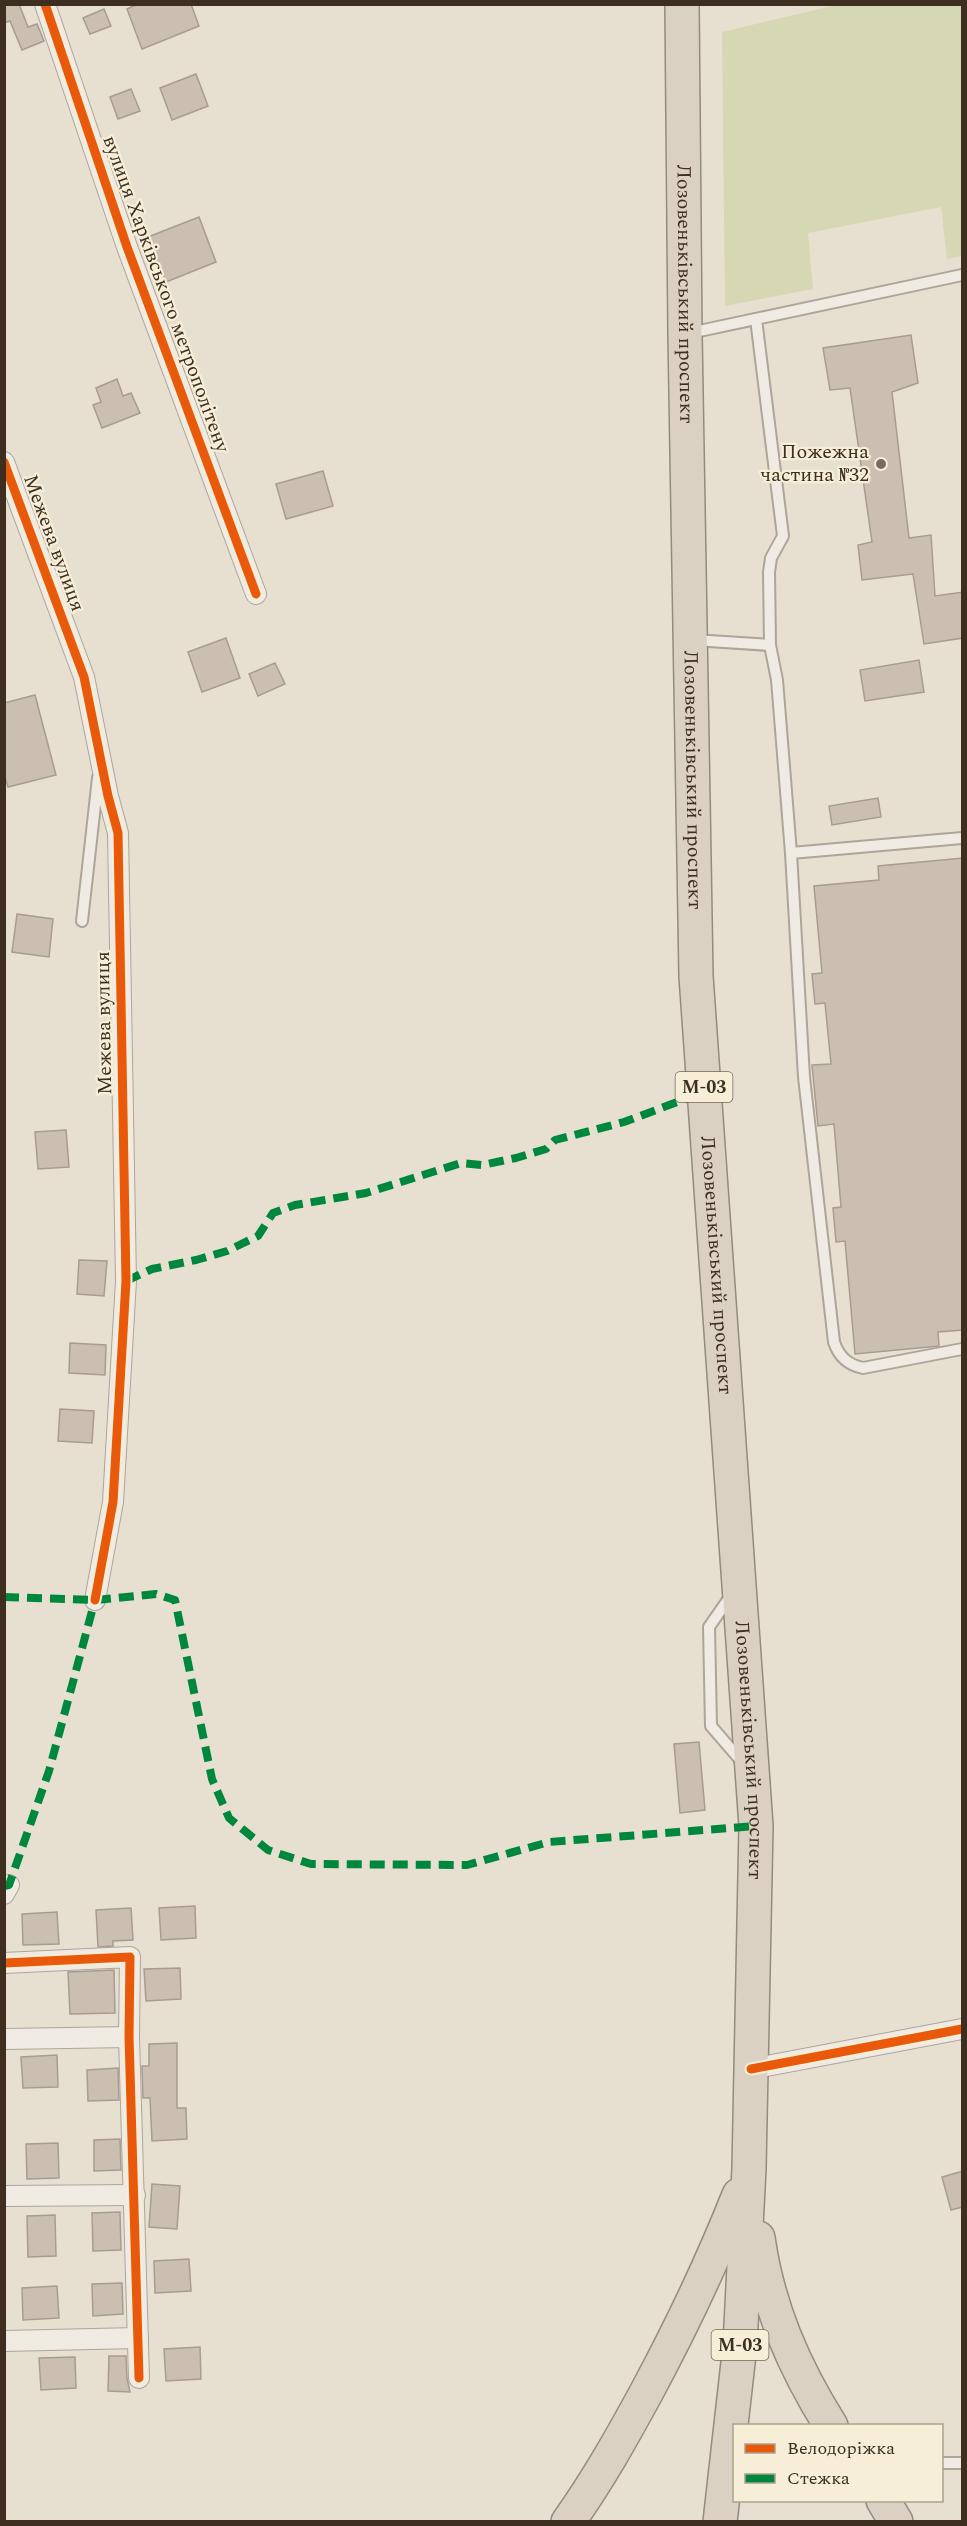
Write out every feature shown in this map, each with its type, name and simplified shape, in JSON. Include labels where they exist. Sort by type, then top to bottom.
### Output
[{"type":"highway","name":"Лозовеньківський проспект","points":[[682,4],[696,976],[756,1826],[749,2168],[740,2345],[720,2522]]},
{"type":"highway","points":[[749,2168],[760,2249],[775,2314],[794,2361],[830,2424]]},
{"type":"highway","points":[[568,2522],[597,2480],[672,2343],[718,2249],[749,2168]]},
{"type":"highway","points":[[883,2502],[896,2522]]},
{"type":"street","name":"вулиця Харківського метрополітену","points":[[45,4],[127,247],[256,594]]},
{"type":"street","name":"Межева вулиця","points":[[4,462],[84,677],[100,759],[118,833],[126,1281],[113,1503],[95,1600]]},
{"type":"street","points":[[4,1963],[130,1957],[129,2037],[139,2378]]},
{"type":"street","points":[[751,2069],[963,2029]]},
{"type":"street","points":[[4,2039],[129,2037]]},
{"type":"street","points":[[4,2196],[135,2195]]},
{"type":"street","points":[[4,2341],[138,2338]]},
{"type":"lane","points":[[685,334],[963,275]]},
{"type":"lane","points":[[756,319],[783,536],[771,558],[769,572],[770,645],[777,680],[791,853],[804,1077],[837,1350],[848,1363],[863,1368],[963,1349]]},
{"type":"lane","points":[[690,640],[770,645]]},
{"type":"lane","points":[[82,921],[100,759]]},
{"type":"lane","points":[[791,853],[963,838]]},
{"type":"lane","points":[[943,2463],[963,2463]]},
{"type":"green space","points":[[840,4],[962,5],[962,256],[947,259],[941,207],[808,233],[813,289],[725,306],[722,32]]},
{"type":"building","points":[[4,4],[19,4],[28,27],[37,24],[44,41],[22,50],[10,21],[4,23]]},
{"type":"building","points":[[138,4],[191,4],[199,26],[142,49],[127,9]]},
{"type":"building","points":[[104,9],[111,26],[90,34],[83,18]]},
{"type":"building","points":[[196,74],[208,106],[172,120],[160,88]]},
{"type":"building","points":[[131,89],[140,111],[118,119],[110,97]]},
{"type":"building","points":[[199,217],[216,262],[166,282],[148,237]]},
{"type":"building","name":"Пожежна частина №32","points":[[911,335],[918,383],[892,392],[909,538],[931,535],[935,596],[963,592],[963,638],[924,644],[913,574],[862,580],[858,545],[872,542],[850,388],[830,390],[823,348]]},
{"type":"building","points":[[117,379],[123,396],[131,393],[140,413],[102,428],[93,405],[101,402],[96,388]]},
{"type":"building","points":[[323,471],[333,506],[286,519],[276,484]]},
{"type":"building","points":[[226,638],[240,678],[202,692],[188,652]]},
{"type":"building","points":[[919,660],[924,692],[865,701],[860,670]]},
{"type":"building","points":[[275,663],[285,684],[258,696],[249,674]]},
{"type":"building","points":[[35,695],[56,775],[8,787],[4,774],[4,703]]},
{"type":"building","points":[[878,798],[881,817],[832,825],[829,806]]},
{"type":"building","points":[[963,858],[963,1330],[938,1332],[939,1346],[855,1354],[845,1241],[836,1242],[833,1208],[841,1207],[834,1124],[818,1126],[812,1065],[831,1064],[825,1003],[815,1004],[812,974],[822,973],[814,886],[879,880],[878,866]]},
{"type":"building","points":[[17,914],[53,919],[49,957],[12,952]]},
{"type":"building","points":[[66,1130],[69,1167],[38,1169],[35,1132]]},
{"type":"building","points":[[79,1260],[107,1261],[104,1296],[77,1294]]},
{"type":"building","points":[[70,1343],[106,1345],[105,1375],[69,1373]]},
{"type":"building","points":[[60,1409],[94,1411],[92,1443],[58,1441]]},
{"type":"building","points":[[699,1742],[705,1810],[680,1813],[674,1744]]},
{"type":"building","points":[[195,1906],[196,1938],[161,1940],[159,1908]]},
{"type":"building","points":[[131,1908],[133,1940],[113,1941],[113,1946],[98,1947],[96,1910]]},
{"type":"building","points":[[57,1912],[59,1944],[23,1945],[22,1914]]},
{"type":"building","points":[[180,1968],[181,1999],[146,2001],[144,1969]]},
{"type":"building","points":[[114,1970],[115,2013],[70,2014],[68,1972]]},
{"type":"building","points":[[177,2043],[177,2108],[186,2108],[187,2139],[152,2141],[150,2098],[143,2098],[142,2066],[149,2066],[149,2044]]},
{"type":"building","points":[[57,2055],[58,2087],[23,2088],[21,2057]]},
{"type":"building","points":[[118,2068],[119,2100],[88,2101],[87,2070]]},
{"type":"building","points":[[120,2139],[121,2170],[94,2171],[94,2140]]},
{"type":"building","points":[[58,2143],[59,2178],[27,2179],[26,2144]]},
{"type":"building","points":[[963,2171],[963,2207],[951,2210],[942,2177]]},
{"type":"building","points":[[152,2184],[180,2186],[177,2229],[149,2227]]},
{"type":"building","points":[[120,2212],[121,2250],[93,2251],[92,2213]]},
{"type":"building","points":[[55,2215],[56,2256],[28,2257],[27,2216]]},
{"type":"building","points":[[189,2259],[191,2291],[155,2293],[154,2261]]},
{"type":"building","points":[[122,2283],[123,2314],[93,2316],[92,2284]]},
{"type":"building","points":[[57,2286],[59,2318],[23,2320],[22,2288]]},
{"type":"building","points":[[200,2347],[201,2379],[166,2381],[164,2349]]},
{"type":"building","points":[[109,2356],[126,2356],[130,2392],[108,2391]]},
{"type":"building","points":[[75,2357],[76,2388],[41,2390],[39,2358]]},
{"type":"marked path","points":[[126,1281],[152,1269],[227,1251],[258,1236],[273,1213],[295,1205],[366,1193],[461,1163],[482,1165],[516,1158],[546,1149],[555,1140],[624,1122],[704,1092]]},
{"type":"marked path","points":[[4,1597],[95,1600],[156,1594],[175,1600],[212,1779],[229,1818],[268,1850],[311,1864],[467,1865],[549,1842],[756,1826]]},
{"type":"marked path","points":[[4,1886],[9,1885],[49,1771],[95,1600]]},
{"type":"cycle path","points":[[45,4],[127,247],[256,594]]},
{"type":"cycle path","points":[[4,462],[84,677],[108,796],[118,833],[126,1281],[113,1502],[95,1600]]},
{"type":"cycle path","points":[[4,1963],[130,1957],[129,2037],[139,2378]]},
{"type":"cycle path","points":[[751,2069],[962,2029]]},
{"type":"place","name":"Пожежна частина №32","points":[[881,464]]}]
